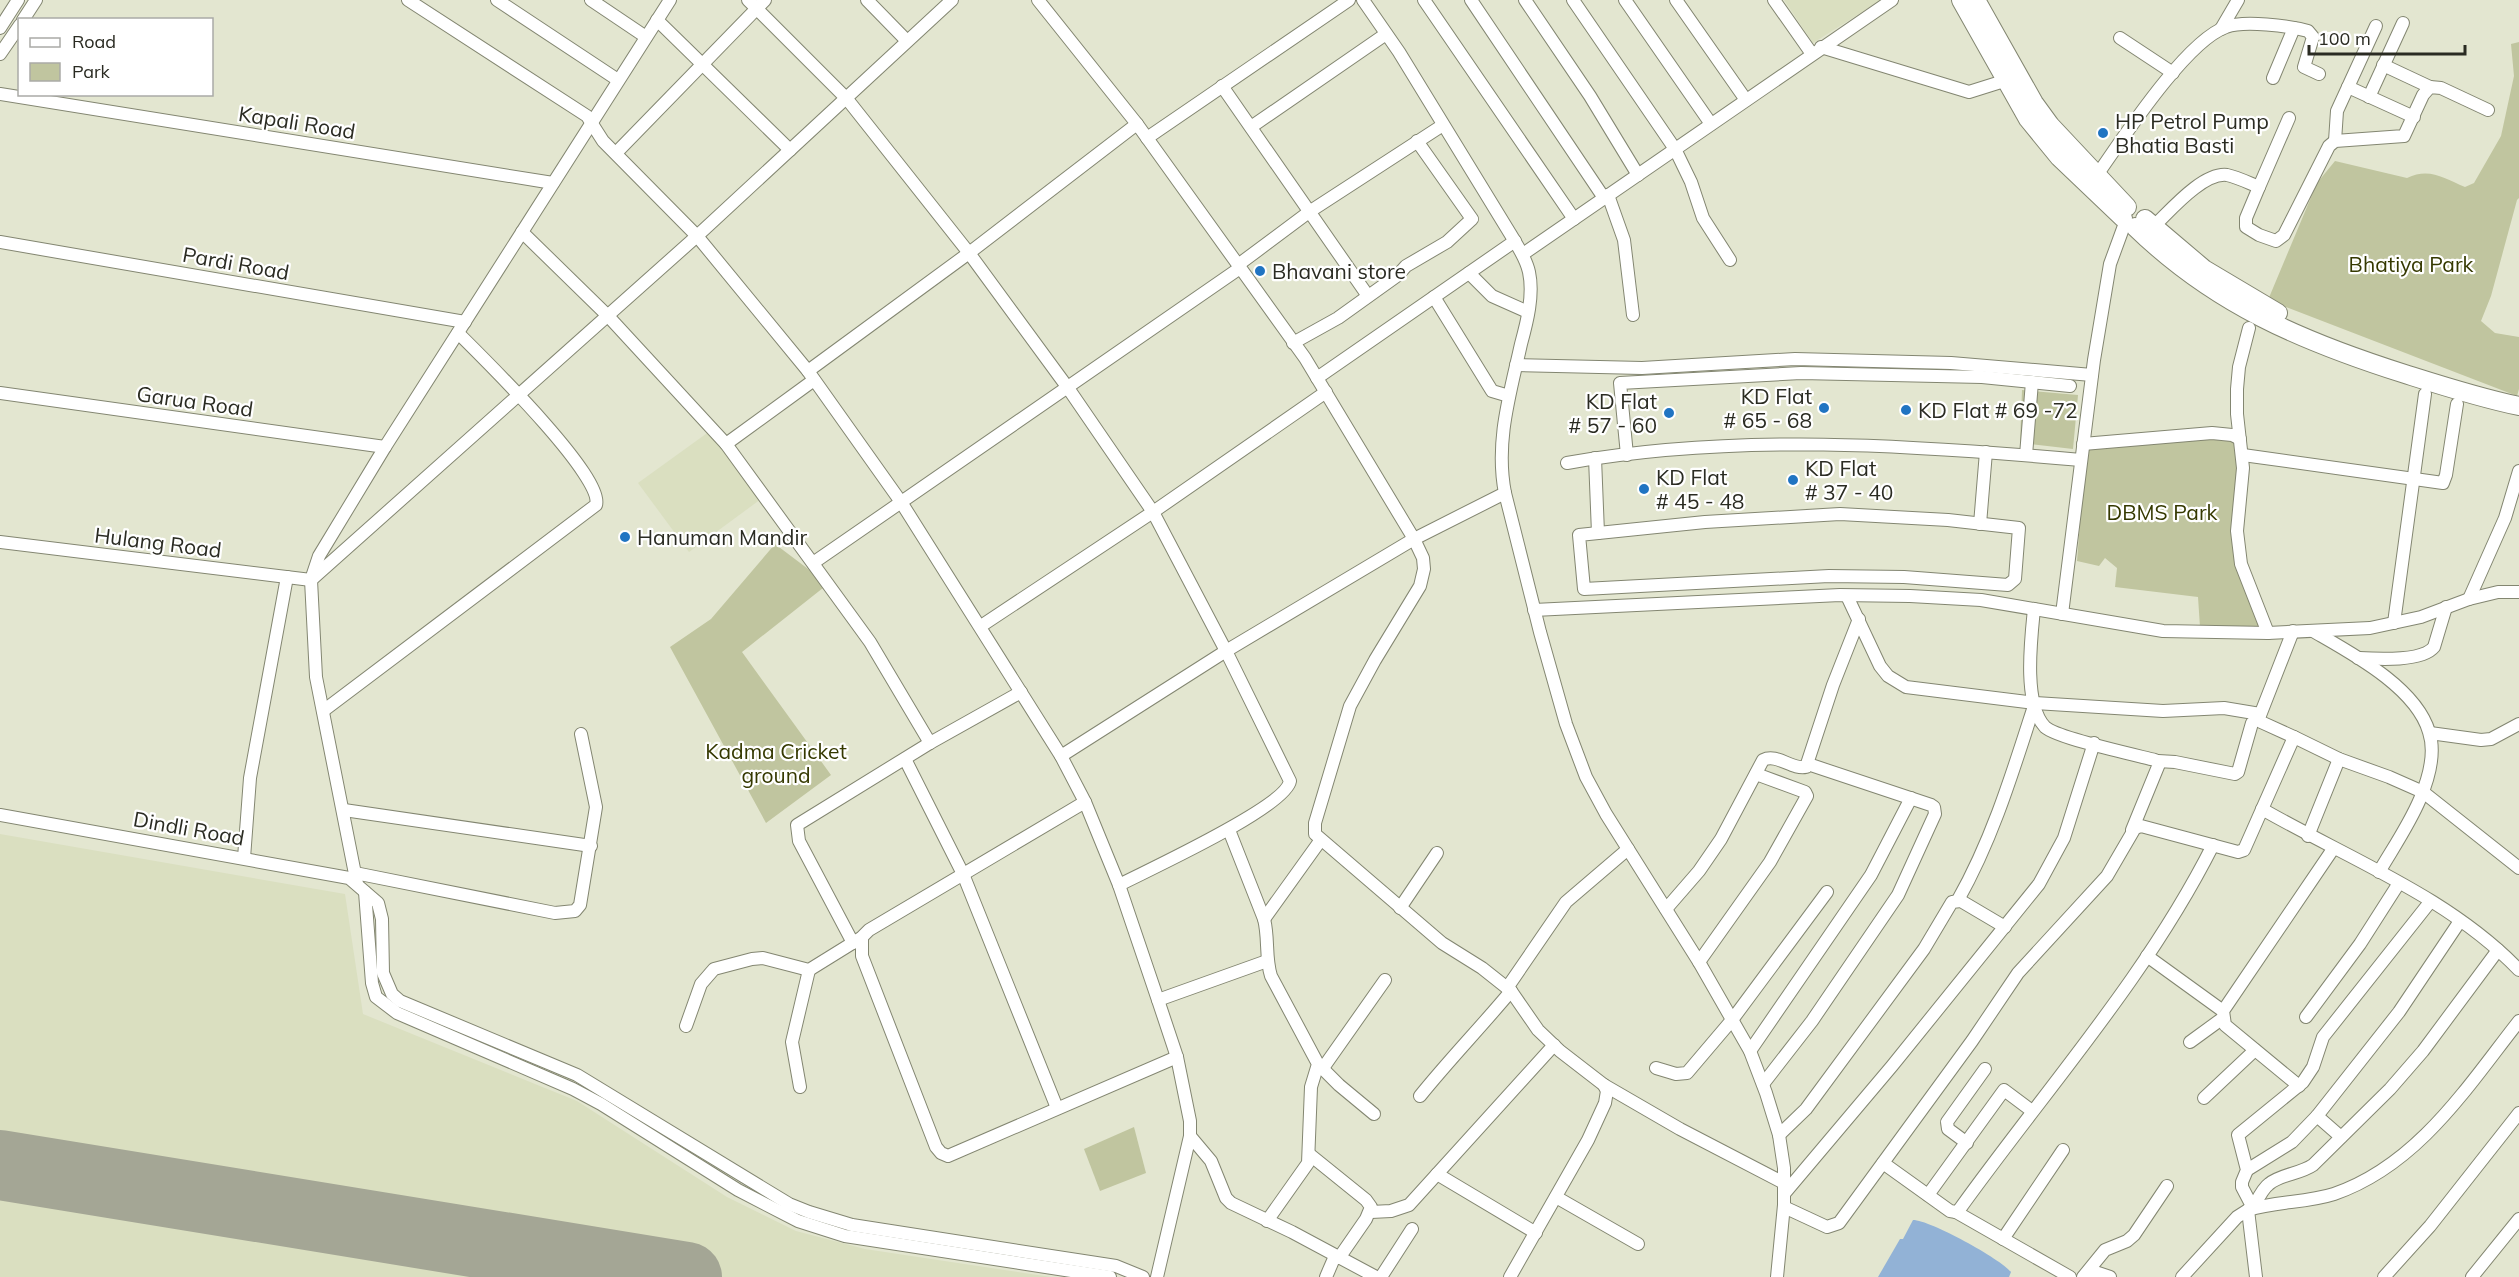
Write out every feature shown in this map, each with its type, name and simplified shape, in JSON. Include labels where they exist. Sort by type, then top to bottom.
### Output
[{"type":"main road","points":[[1961,0],[2004,81],[2028,119],[2059,157],[2135,220],[2204,269],[2303,326],[2377,356],[2519,396]]},
{"type":"main road","points":[[1976,0],[2034,103],[2050,125],[2097,175],[2164,256],[2191,277],[2240,307],[2284,329],[2359,360],[2488,399],[2519,406]]},
{"type":"street","points":[[0,28],[18,0]]},
{"type":"street","points":[[24,18],[36,0]]},
{"type":"street","points":[[408,0],[587,116],[603,141],[697,236],[811,376],[901,502],[1061,756],[1085,802],[1119,885],[1177,1057],[1190,1121],[1190,1136],[1157,1277]]},
{"type":"street","points":[[497,0],[618,80]]},
{"type":"street","points":[[591,0],[646,37]]},
{"type":"street","points":[[670,0],[385,447],[319,556],[311,580],[316,676],[359,883],[372,983],[376,997],[384,1005],[414,1023],[592,1099],[738,1190],[798,1221],[845,1236],[1110,1277]]},
{"type":"street","points":[[867,0],[907,41]]},
{"type":"street","points":[[311,580],[697,236],[952,0]]},
{"type":"street","points":[[1038,0],[1137,124],[1293,343],[1326,392],[1414,539],[1423,558],[1423,578],[1350,706],[1315,822],[1315,834],[1320,841],[1442,943],[1482,968],[1509,989],[1538,1030],[1604,1085],[1784,1188]]},
{"type":"street","points":[[1147,138],[1349,0]]},
{"type":"street","points":[[1363,0],[1523,254],[1530,273],[1528,312],[1502,434],[1500,470],[1505,493],[1534,610],[1566,724],[1586,777],[1699,962],[1750,1051],[1763,1084],[1779,1135],[1784,1188],[1777,1277]]},
{"type":"street","points":[[1424,0],[1574,219]]},
{"type":"street","points":[[1471,0],[1606,197],[1624,240],[1633,315]]},
{"type":"street","points":[[1525,0],[1590,96],[1638,175]]},
{"type":"street","points":[[1573,0],[1675,149],[1691,182],[1703,218],[1730,260]]},
{"type":"street","points":[[1625,0],[1711,124]]},
{"type":"street","points":[[1676,0],[1746,100]]},
{"type":"street","points":[[1774,0],[1817,50],[1969,92],[2004,81]]},
{"type":"street","points":[[1523,254],[1892,0]]},
{"type":"street","points":[[2097,175],[2173,73],[2201,44],[2221,29],[2238,0]]},
{"type":"street","points":[[616,153],[704,64],[756,3],[847,99],[969,253],[1068,388],[1153,512],[1226,651],[1290,781],[1285,792],[1229,830],[1119,885]]},
{"type":"street","points":[[657,20],[790,150]]},
{"type":"street","points":[[2369,97],[2403,23]]},
{"type":"street","points":[[2221,29],[2237,25],[2294,28],[2311,33],[2312,43],[2304,67],[2319,74]]},
{"type":"street","points":[[2335,141],[2335,120],[2376,26]]},
{"type":"street","points":[[0,54],[18,28]]},
{"type":"street","points":[[2274,78],[2294,28]]},
{"type":"street","points":[[1251,127],[1386,34]]},
{"type":"street","points":[[2120,38],[2173,73]]},
{"type":"street","points":[[2384,65],[2430,87],[2441,88],[2488,110]]},
{"type":"street","points":[[1222,86],[1368,297]]},
{"type":"street","points":[[2348,87],[2414,117]]},
{"type":"street","points":[[2289,118],[2246,218],[2246,227],[2259,236],[2276,241],[2284,235],[2329,146],[2335,141],[2404,136],[2423,95],[2430,87]]},
{"type":"street","name":"Kapali Road","points":[[0,94],[553,183]]},
{"type":"street","points":[[726,444],[1137,124]]},
{"type":"street","points":[[813,563],[1068,388],[1239,266],[1310,212],[1443,124]]},
{"type":"street","points":[[1293,343],[1338,318],[1406,266],[1447,242],[1472,219],[1417,141]]},
{"type":"street","points":[[2062,614],[2092,375],[2110,264],[2135,220],[2216,176],[2226,175],[2259,187]]},
{"type":"street","points":[[522,232],[608,316],[726,444],[870,642],[930,743]]},
{"type":"street","points":[[1317,378],[1515,241]]},
{"type":"street","name":"Pardi Road","points":[[0,242],[462,328]]},
{"type":"street","points":[[1469,273],[1492,296],[1528,312]]},
{"type":"street","points":[[1434,297],[1492,391],[1509,396]]},
{"type":"street","points":[[323,711],[596,505],[598,499],[595,490],[575,460],[462,328]]},
{"type":"street","points":[[2249,328],[2239,367],[2237,389],[2243,455],[2237,531],[2241,564],[2268,633]]},
{"type":"street","points":[[1516,365],[1642,368],[1795,359],[1950,363],[2092,375]]},
{"type":"street","points":[[1627,455],[1620,383],[1801,373],[1982,377],[2070,386]]},
{"type":"street","points":[[2026,455],[2032,382]]},
{"type":"street","points":[[981,626],[1153,512],[1326,392]]},
{"type":"street","name":"Garua Road","points":[[0,393],[385,447]]},
{"type":"street","points":[[2394,623],[2425,394]]},
{"type":"street","points":[[2243,455],[2438,483],[2445,479],[2457,404]]},
{"type":"street","points":[[2083,444],[2212,433],[2232,435],[2240,439]]},
{"type":"street","points":[[1567,463],[1595,458],[1739,444],[1804,444],[1986,452],[2081,460]]},
{"type":"street","points":[[1980,524],[1986,452]]},
{"type":"street","points":[[1595,458],[1598,532]]},
{"type":"street","points":[[2469,599],[2505,518],[2519,471]]},
{"type":"street","points":[[1061,756],[1226,651],[1414,539],[1505,493]]},
{"type":"street","points":[[1840,514],[2019,528],[2015,579],[2008,585],[1829,576],[1584,589],[1579,536],[1598,532],[1705,522],[1840,514]]},
{"type":"street","name":"Hulang Road","points":[[0,542],[311,580]]},
{"type":"street","points":[[244,858],[250,778],[287,577]]},
{"type":"street","points":[[1534,610],[1847,596],[1981,600],[2163,631],[2268,633],[2370,628],[2394,623],[2469,599],[2498,592],[2519,592]]},
{"type":"street","points":[[1847,596],[1880,666],[1888,676],[1906,687],[2035,703],[2163,711],[2224,708],[2259,718],[2261,722],[2339,759],[2390,777],[2423,792],[2519,868]]},
{"type":"street","points":[[2357,658],[2397,658],[2430,652],[2434,647],[2446,607]]},
{"type":"street","points":[[2034,609],[2030,656],[2035,703],[2042,723],[2051,731],[2158,761],[2175,762],[2235,774],[2293,631]]},
{"type":"street","points":[[1666,909],[1699,871],[1721,839],[1763,760],[1767,758],[1803,768],[1808,764],[1833,686],[1859,619]]},
{"type":"street","points":[[2312,630],[2387,678],[2423,716],[2430,734],[2431,751],[2423,792],[2379,872]]},
{"type":"street","points":[[1021,692],[930,743],[797,825],[799,841],[857,940],[936,1147],[941,1153],[948,1156],[956,1153],[1177,1057]]},
{"type":"street","points":[[1779,1135],[1806,1109],[1924,949],[1952,902],[1958,900],[1977,865],[1997,818],[2035,703]]},
{"type":"street","points":[[2430,734],[2481,740],[2499,736],[2518,721]]},
{"type":"street","name":"Dindli Road","points":[[0,815],[340,875],[359,883],[567,913],[575,911],[580,905],[596,807],[581,734]]},
{"type":"street","points":[[2132,830],[2141,826],[2238,852],[2244,850],[2294,738]]},
{"type":"street","points":[[1784,1188],[2006,927],[2039,884],[2073,816],[2094,743]]},
{"type":"street","points":[[905,759],[963,874],[1057,1108]]},
{"type":"street","points":[[2308,836],[2339,759]]},
{"type":"street","points":[[1784,1207],[1827,1227],[1833,1227],[1839,1223],[2018,974],[2107,876],[2132,830],[2158,767],[2158,761]]},
{"type":"street","points":[[1763,1084],[1812,1021],[1880,924],[1911,870],[1934,820],[1935,810],[1931,805],[1808,764]]},
{"type":"street","points":[[1699,962],[1770,862],[1807,796],[1804,792],[1756,774]]},
{"type":"street","points":[[1750,1051],[1871,875],[1911,798]]},
{"type":"street","points":[[800,1087],[792,1042],[809,970],[869,930],[1085,802]]},
{"type":"street","points":[[2262,809],[2308,836],[2400,883],[2460,921],[2499,950],[2519,970]]},
{"type":"street","points":[[344,810],[591,846]]},
{"type":"street","points":[[1229,830],[1264,919],[1267,930],[1267,961],[1276,986],[1321,1066],[1339,1085],[1374,1114]]},
{"type":"street","points":[[1264,919],[1320,841]]},
{"type":"street","points":[[1956,1212],[2072,1060],[2147,956],[2189,893],[2213,845]]},
{"type":"street","points":[[1420,1096],[1509,989],[1566,902],[1628,849]]},
{"type":"street","points":[[2190,1042],[2223,1014],[2333,849]]},
{"type":"street","points":[[1401,908],[1437,853]]},
{"type":"street","points":[[359,883],[378,903],[382,919],[383,973],[392,994],[400,1001],[577,1075],[789,1204],[852,1225],[1107,1264],[1126,1268],[1143,1277]]},
{"type":"street","points":[[2306,1017],[2360,944],[2400,883]]},
{"type":"street","points":[[1656,1068],[1677,1074],[1687,1073],[1732,1020],[1827,892]]},
{"type":"street","points":[[1958,900],[2006,927]]},
{"type":"street","points":[[2247,1170],[2238,1135],[2299,1086],[2313,1066],[2323,1037],[2430,902]]},
{"type":"street","points":[[2256,1277],[2250,1209],[2242,1187],[2247,1170],[2292,1142],[2317,1116],[2399,1012],[2460,921]]},
{"type":"street","points":[[2250,1209],[2266,1186],[2271,1182],[2304,1171],[2390,1089],[2423,1051],[2499,950]]},
{"type":"street","points":[[2147,956],[2223,1014],[2225,1025],[2299,1086]]},
{"type":"street","points":[[686,1026],[700,984],[714,969],[763,958],[809,970]]},
{"type":"street","points":[[1158,1000],[1267,961]]},
{"type":"street","points":[[1267,1221],[1308,1163],[1311,1087],[1321,1066],[1385,980]]},
{"type":"street","points":[[2181,1277],[2237,1217],[2250,1209],[2332,1195],[2355,1185],[2408,1152],[2439,1122],[2519,1021]]},
{"type":"street","points":[[1371,1212],[1391,1211],[1409,1205],[1554,1045]]},
{"type":"street","points":[[2204,1098],[2255,1050]]},
{"type":"street","points":[[1967,1143],[1948,1129],[1947,1122],[1985,1069]]},
{"type":"street","points":[[1510,1277],[1556,1197],[1605,1103],[1607,1091],[1604,1085]]},
{"type":"street","points":[[1929,1195],[2004,1090],[2032,1111]]},
{"type":"street","points":[[2384,1277],[2430,1226],[2519,1113]]},
{"type":"street","points":[[2317,1116],[2341,1137]]},
{"type":"street","points":[[1190,1136],[1211,1161],[1226,1198],[1237,1207],[1376,1277]]},
{"type":"street","points":[[2003,1239],[2063,1150]]},
{"type":"street","points":[[1309,1154],[1366,1200],[1371,1207],[1371,1212],[1337,1257],[1326,1277]]},
{"type":"street","points":[[1883,1163],[1950,1211],[1956,1212],[2070,1277]]},
{"type":"street","points":[[1437,1174],[1536,1233]]},
{"type":"street","points":[[2083,1277],[2105,1250],[2127,1241],[2134,1234],[2167,1186]]},
{"type":"street","points":[[1556,1197],[1638,1244]]},
{"type":"street","points":[[2472,1277],[2519,1219]]},
{"type":"street","points":[[1381,1277],[1412,1229]]},
{"type":"street","points":[[2083,1277],[2095,1272],[2110,1277]]},
{"type":"shaded area","points":[[1784,0],[1881,0],[1813,43]]},
{"type":"shaded area","points":[[710,431],[761,499],[689,552],[638,483]]},
{"type":"shaded area","points":[[0,834],[345,894],[363,1014],[577,1101],[727,1197],[796,1231],[865,1249],[1051,1277],[0,1277]]},
{"type":"green space","name":"Bhatiya Park","points":[[2519,42],[2519,198],[2491,296],[2481,321],[2495,333],[2519,337],[2517,396],[2268,300],[2317,183],[2335,161],[2407,178],[2429,174],[2443,177],[2465,187],[2474,183],[2501,136],[2514,76],[2511,44]]},
{"type":"green space","points":[[2022,390],[2078,395],[2073,449],[2020,443]]},
{"type":"green space","name":"DBMS Park","points":[[2227,434],[2235,444],[2239,463],[2234,548],[2263,630],[2200,627],[2198,597],[2115,587],[2117,568],[2105,558],[2099,566],[2077,561],[2086,447]]},
{"type":"green space","name":"Kadma Cricket ground","points":[[775,544],[828,584],[742,652],[831,775],[766,823],[670,647],[711,619]]},
{"type":"green space","points":[[1134,1127],[1146,1173],[1100,1191],[1084,1149]]},
{"type":"water","points":[[1913,1220],[1949,1233],[1994,1258],[2011,1272],[2009,1277],[1878,1277]]},
{"type":"runway","points":[[0,1165],[687,1277]]},
{"type":"place","name":"HP Petrol Pump Bhatia Basti","points":[[2103,133]]},
{"type":"place","name":"Bhavani store","points":[[1260,271]]},
{"type":"place","name":"KD Flat # 65 - 68","points":[[1824,408]]},
{"type":"place","name":"KD Flat # 69 -72","points":[[1906,410]]},
{"type":"place","name":"KD Flat # 57 - 60","points":[[1669,413]]},
{"type":"place","name":"KD Flat # 37 - 40","points":[[1793,480]]},
{"type":"place","name":"KD Flat # 45 - 48","points":[[1644,489]]},
{"type":"place","name":"Hanuman Mandir","points":[[625,537]]}]
